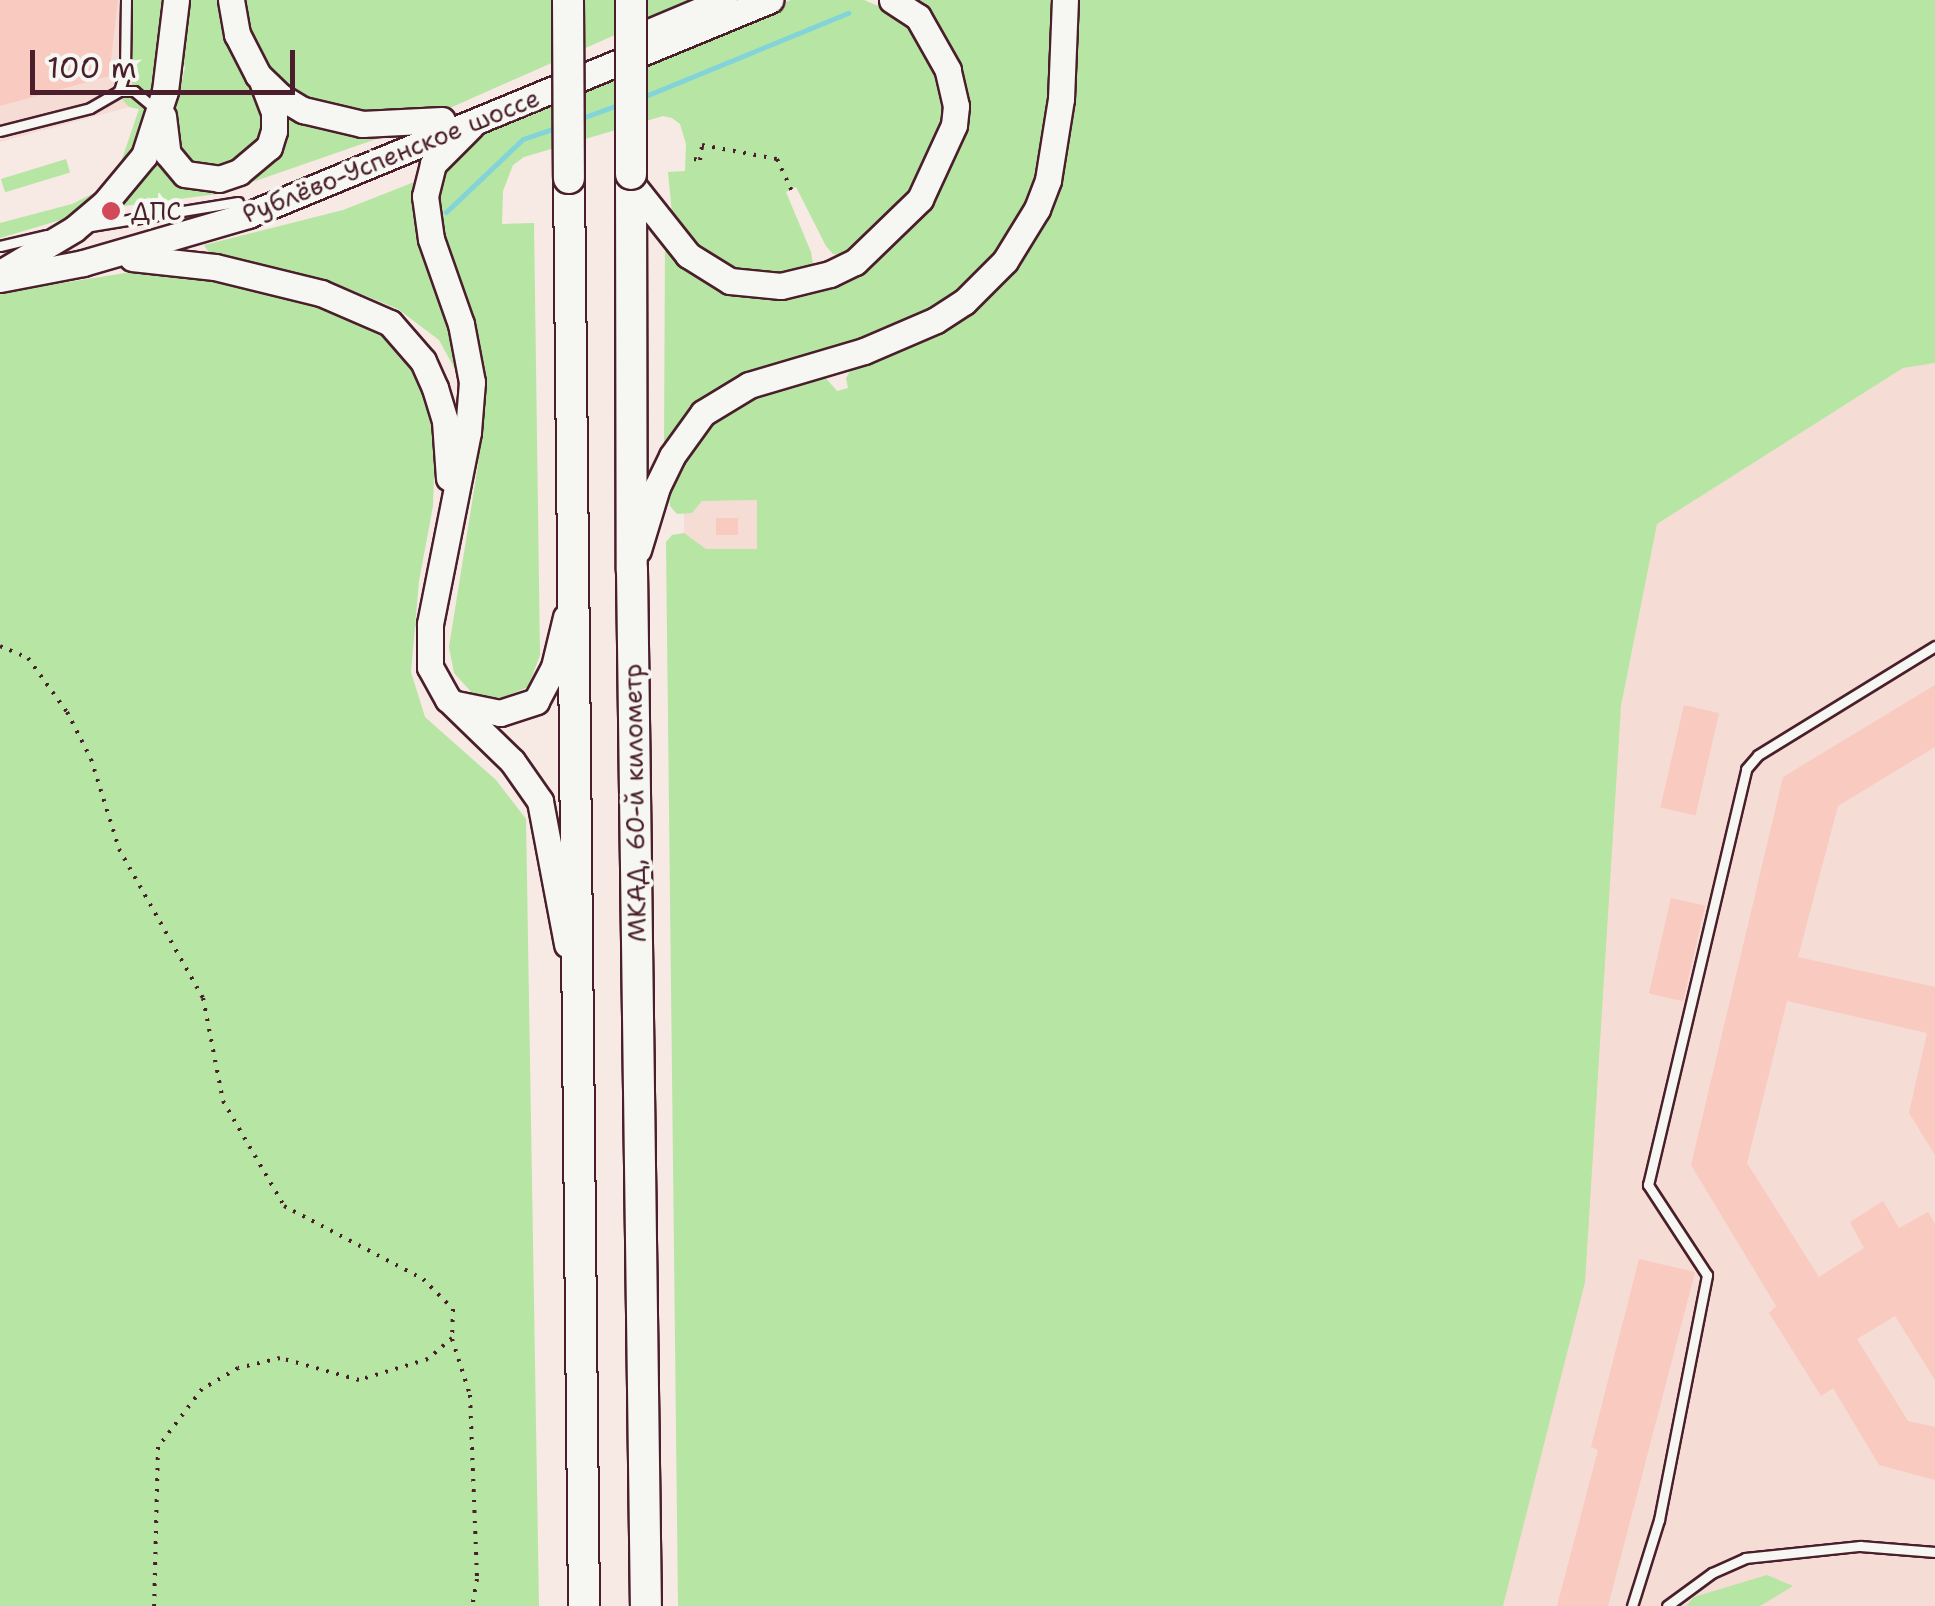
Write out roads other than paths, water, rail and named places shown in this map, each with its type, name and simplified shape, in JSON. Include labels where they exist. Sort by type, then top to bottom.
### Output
[{"type":"highway","points":[[568,0],[584,1606]]},
{"type":"highway","name":"МКАД, 60-й километр","points":[[631,0],[632,570],[646,1606]]},
{"type":"main road","points":[[176,0],[162,103],[164,140],[175,166],[200,179],[219,179],[239,172],[268,147],[274,112],[238,34],[230,0]]},
{"type":"main road","name":"Рублёво-Успенское шоссе","points":[[0,276],[238,202],[725,0]]},
{"type":"main road","name":"Рублёво-Успенское шоссе","points":[[0,276],[83,263],[248,215],[770,0]]},
{"type":"main road","points":[[631,178],[688,254],[730,280],[781,286],[830,274],[854,262],[920,199],[954,124],[956,106],[948,70],[918,17],[892,0]]},
{"type":"main road","points":[[632,570],[657,488],[672,456],[703,414],[749,385],[907,335],[964,302],[1005,261],[1038,209],[1048,180],[1060,99],[1065,0]]},
{"type":"main road","points":[[258,75],[281,98],[329,119],[362,124],[442,120]]},
{"type":"main road","points":[[0,276],[74,229],[128,178],[144,156],[162,103]]},
{"type":"main road","points":[[471,126],[434,164],[425,196],[431,239],[461,324],[472,382],[468,432],[428,650],[436,684],[512,761],[540,801],[577,1006]]},
{"type":"main road","points":[[83,263],[129,258],[216,268],[321,293],[390,323],[423,360],[435,388],[444,421],[450,514]]},
{"type":"main road","points":[[448,699],[463,708],[500,713],[536,701],[554,667],[573,587]]},
{"type":"lane","points":[[119,91],[125,70],[126,0]]},
{"type":"lane","points":[[0,131],[90,108],[119,91],[134,91],[162,103]]},
{"type":"lane","points":[[0,246],[74,229],[238,202]]},
{"type":"lane","points":[[1632,1606],[1659,1520],[1707,1276],[1648,1185],[1746,769],[1758,755],[1935,646]]},
{"type":"lane","points":[[1666,1606],[1712,1574],[1745,1558],[1860,1546],[1935,1552]]},
{"type":"waterway","points":[[643,97],[848,13]]},
{"type":"waterway","points":[[582,118],[618,105]]},
{"type":"waterway","points":[[446,212],[523,139],[557,127]]},
{"type":"place","name":"ДПС","points":[[111,211]]}]
